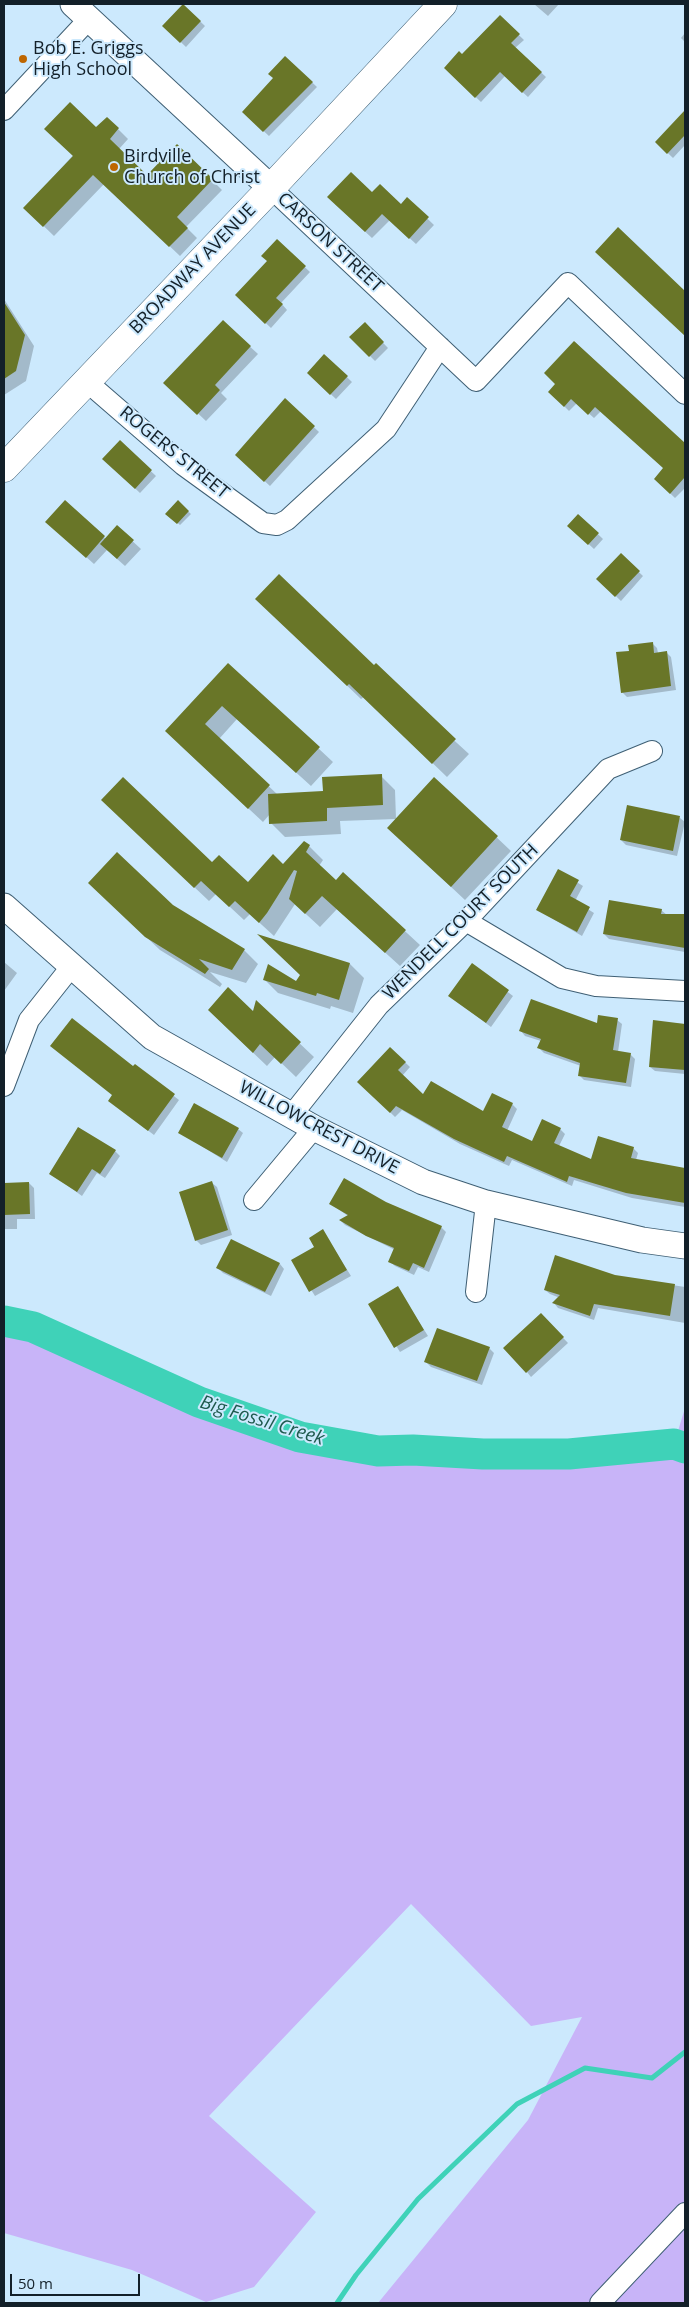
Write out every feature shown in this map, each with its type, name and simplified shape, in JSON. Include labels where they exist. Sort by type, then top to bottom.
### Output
[{"type":"main road","name":"BROADWAY AVENUE","points":[[4,468],[271,188],[443,4]]},
{"type":"street","name":"CARSON STREET","points":[[81,11],[476,381],[568,282],[685,394]]},
{"type":"street","points":[[4,110],[81,11]]},
{"type":"street","name":"ROGERS STREET","points":[[86,382],[183,465],[263,523],[277,525],[287,520],[386,429],[440,348]]},
{"type":"street","name":"WENDELL COURT SOUTH","points":[[291,1116],[379,1004],[466,921],[608,769],[652,751]]},
{"type":"street","name":"WILLOWCREST DRIVE","points":[[4,906],[152,1037],[314,1128],[423,1182],[486,1203],[642,1240],[685,1246]]},
{"type":"street","points":[[466,921],[562,978],[596,986],[685,991]]},
{"type":"street","points":[[4,1086],[29,1020],[71,967]]},
{"type":"street","points":[[254,1200],[314,1128]]},
{"type":"street","points":[[476,1292],[486,1203]]},
{"type":"street","points":[[600,2303],[685,2213]]},
{"type":"shaded area","points":[[4,1321],[33,1327],[199,1402],[300,1437],[378,1451],[413,1450],[483,1454],[569,1454],[674,1444],[685,1408],[685,2303],[378,2303],[528,2120],[582,2017],[531,2026],[411,1904],[209,2116],[316,2212],[254,2287],[206,2302],[132,2270],[4,2233]]},
{"type":"building","points":[[183,4],[201,21],[180,43],[162,26]]},
{"type":"building","points":[[500,15],[520,34],[511,43],[542,72],[522,93],[500,72],[475,98],[444,68],[459,51],[462,54]]},
{"type":"building","points":[[285,56],[313,82],[263,132],[242,112],[273,78],[268,74]]},
{"type":"building","points":[[70,102],[96,127],[107,117],[119,128],[110,139],[147,175],[177,144],[213,179],[177,217],[188,228],[169,247],[93,175],[43,227],[23,208],[73,156],[44,129]]},
{"type":"building","points":[[685,110],[685,135],[667,154],[655,142]]},
{"type":"building","points":[[351,172],[372,192],[380,184],[401,204],[407,197],[429,217],[409,239],[382,214],[365,232],[327,197]]},
{"type":"building","points":[[618,227],[685,291],[685,336],[595,252]]},
{"type":"building","points":[[277,239],[306,266],[276,298],[283,304],[265,324],[235,295],[267,261],[261,256]]},
{"type":"building","points":[[4,302],[25,335],[16,371],[4,379]]},
{"type":"building","points":[[223,320],[251,346],[215,385],[220,390],[197,415],[163,383]]},
{"type":"building","points":[[365,322],[384,342],[369,357],[349,337]]},
{"type":"building","points":[[574,341],[685,443],[685,477],[670,494],[654,479],[663,468],[595,407],[588,415],[571,399],[564,407],[548,392],[555,384],[544,373]]},
{"type":"building","points":[[324,354],[348,376],[330,395],[307,373]]},
{"type":"building","points":[[285,398],[315,426],[264,482],[235,455]]},
{"type":"building","points":[[120,440],[152,470],[135,489],[102,459]]},
{"type":"building","points":[[65,500],[105,536],[86,558],[45,522]]},
{"type":"building","points":[[178,500],[189,511],[177,524],[165,514]]},
{"type":"building","points":[[578,514],[599,533],[588,545],[567,526]]},
{"type":"building","points":[[117,525],[134,540],[117,559],[100,544]]},
{"type":"building","points":[[621,553],[640,571],[615,597],[596,579]]},
{"type":"building","points":[[279,574],[374,665],[376,663],[456,739],[432,764],[349,684],[347,686],[255,599]]},
{"type":"building","points":[[653,642],[654,653],[667,651],[671,686],[621,693],[616,652],[629,651],[628,645]]},
{"type":"building","points":[[228,663],[320,747],[296,773],[222,706],[205,724],[270,785],[248,809],[165,731]]},
{"type":"building","points":[[382,774],[383,805],[327,808],[327,821],[269,824],[268,794],[323,791],[322,777]]},
{"type":"building","points":[[123,777],[212,862],[219,855],[248,882],[273,854],[283,864],[304,841],[310,845],[306,852],[336,880],[343,872],[406,930],[385,953],[322,896],[305,914],[289,899],[297,871],[294,870],[259,923],[235,901],[229,907],[201,881],[194,888],[101,800]]},
{"type":"building","points":[[434,777],[498,836],[451,887],[387,828]]},
{"type":"building","points":[[627,805],[680,816],[673,851],[620,840]]},
{"type":"building","points":[[117,852],[173,905],[245,949],[232,970],[199,959],[209,969],[205,974],[145,937],[88,883]]},
{"type":"building","points":[[558,869],[579,880],[570,896],[590,907],[577,932],[536,910]]},
{"type":"building","points":[[609,900],[662,909],[661,914],[685,914],[685,948],[603,934]]},
{"type":"building","points":[[257,934],[350,963],[339,1000],[317,993],[316,996],[263,980],[268,964],[296,981],[300,975]]},
{"type":"building","points":[[472,963],[509,990],[486,1023],[448,996]]},
{"type":"building","points":[[228,987],[253,1011],[256,1000],[301,1042],[281,1064],[260,1044],[253,1053],[208,1010]]},
{"type":"building","points":[[531,999],[597,1023],[598,1015],[618,1018],[613,1050],[631,1053],[626,1083],[578,1076],[580,1063],[537,1048],[541,1039],[519,1031]]},
{"type":"building","points":[[72,1018],[133,1066],[135,1064],[175,1094],[148,1131],[108,1101],[112,1095],[50,1046]]},
{"type":"building","points":[[653,1020],[685,1024],[685,1070],[649,1067]]},
{"type":"building","points":[[390,1047],[406,1062],[398,1070],[423,1094],[431,1081],[483,1111],[492,1093],[513,1103],[502,1127],[532,1141],[542,1119],[561,1128],[554,1143],[591,1159],[598,1136],[634,1147],[631,1158],[685,1168],[685,1203],[626,1193],[569,1176],[567,1182],[507,1156],[504,1162],[454,1139],[396,1106],[390,1113],[357,1082]]},
{"type":"building","points":[[194,1103],[239,1128],[222,1158],[178,1133]]},
{"type":"building","points":[[78,1127],[116,1150],[100,1174],[92,1169],[77,1192],[49,1174]]},
{"type":"building","points":[[344,1178],[386,1202],[442,1226],[424,1268],[413,1263],[409,1271],[388,1262],[394,1248],[366,1236],[339,1220],[348,1215],[329,1204]]},
{"type":"building","points":[[212,1181],[228,1230],[195,1241],[179,1192]]},
{"type":"building","points":[[29,1182],[30,1214],[4,1215],[4,1183]]},
{"type":"building","points":[[323,1229],[347,1270],[309,1292],[291,1260],[314,1247],[309,1238]]},
{"type":"building","points":[[231,1239],[280,1263],[265,1292],[216,1268]]},
{"type":"building","points":[[555,1255],[615,1275],[675,1284],[670,1316],[594,1304],[590,1316],[552,1303],[560,1295],[544,1290]]},
{"type":"building","points":[[398,1286],[424,1330],[394,1348],[368,1304]]},
{"type":"building","points":[[541,1313],[564,1337],[526,1373],[503,1348]]},
{"type":"building","points":[[437,1328],[490,1347],[477,1381],[424,1362]]},
{"type":"waterway","name":"Big Fossil Creek","points":[[4,1321],[33,1327],[199,1402],[300,1437],[378,1451],[413,1450],[483,1454],[569,1454],[674,1444],[685,1448]]},
{"type":"waterway","points":[[337,2303],[356,2275],[418,2199],[517,2104],[585,2068],[652,2078],[685,2052]]},
{"type":"place","name":"Bob E. Griggs High School","points":[[23,59]]},
{"type":"place","name":"Birdville Church of Christ","points":[[114,167]]}]
